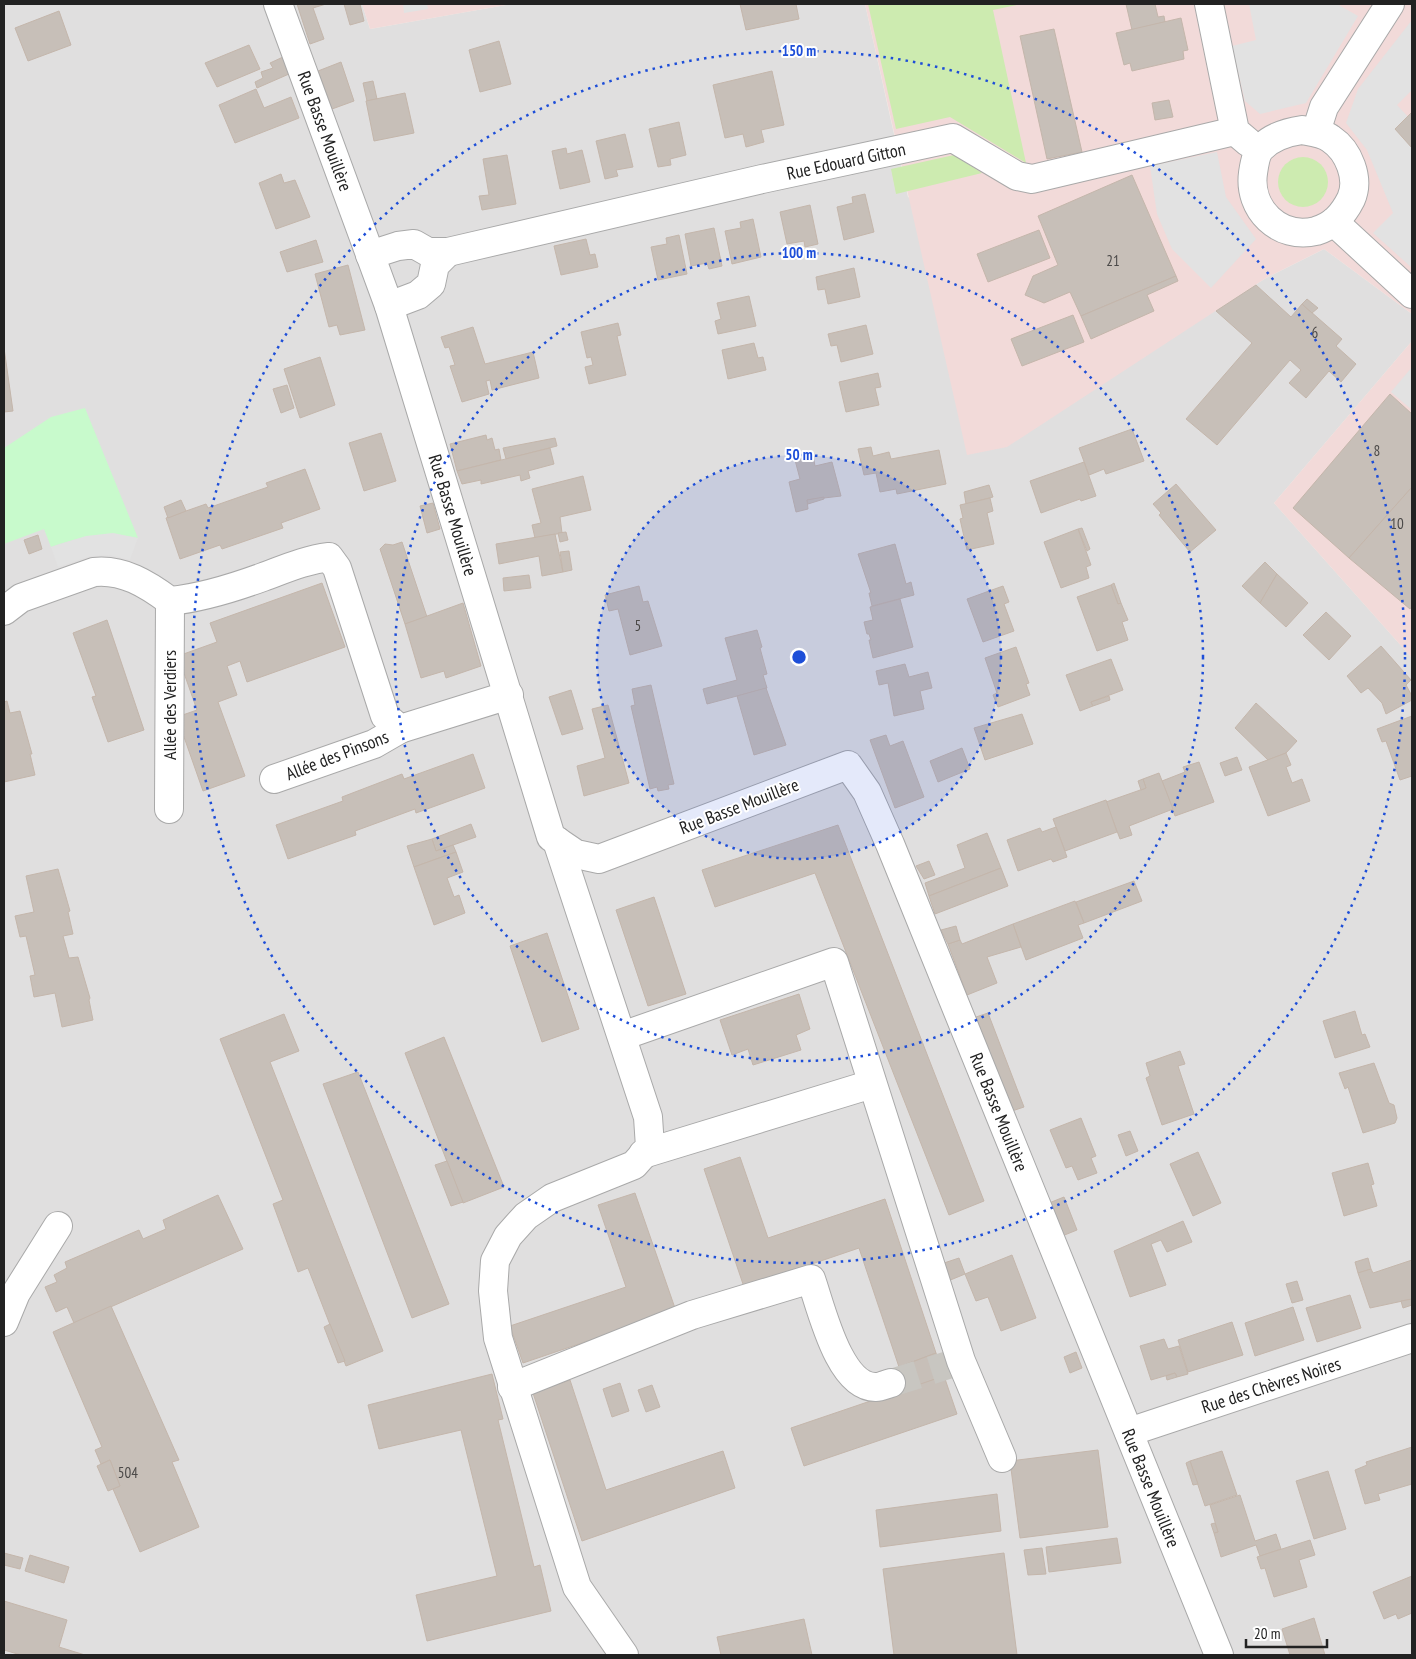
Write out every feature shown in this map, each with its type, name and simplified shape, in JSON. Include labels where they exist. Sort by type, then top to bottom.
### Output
[{"type":"street","name":"Rue Basse Mouillère","points":[[278,4],[389,306],[551,837],[576,854],[599,859],[848,765],[867,792],[890,844],[1219,1655]]},
{"type":"street","points":[[1209,4],[1235,131],[1250,144],[1260,149]]},
{"type":"street","points":[[1316,132],[1324,107],[1390,4]]},
{"type":"street","points":[[1302,130],[1316,132],[1331,139],[1343,150],[1351,164],[1354,179],[1352,196],[1345,210],[1334,222],[1322,229],[1308,233],[1294,232],[1277,226],[1264,216],[1255,201],[1251,184],[1254,166],[1260,149],[1289,132],[1302,130]]},
{"type":"street","name":"Rue Edouard Gitton","points":[[370,255],[398,246],[414,244],[428,252],[448,252],[752,181],[954,138],[1017,176],[1032,179],[1235,131]]},
{"type":"street","points":[[1334,222],[1412,294]]},
{"type":"street","points":[[389,306],[418,295],[431,284],[435,265],[448,252]]},
{"type":"street","points":[[4,611],[21,598],[94,572],[107,570],[123,574],[151,587],[170,602],[194,599],[261,578],[308,560],[329,557],[337,568],[385,716],[400,729]]},
{"type":"street","name":"Allée des Verdiers","points":[[169,809],[170,602]]},
{"type":"street","name":"Allée des Pinsons","points":[[274,779],[374,744],[400,729],[509,695]]},
{"type":"street","points":[[557,841],[648,1117],[650,1147],[634,1165],[552,1198],[526,1216],[508,1236],[496,1261],[493,1291],[498,1338],[577,1587],[624,1655]]},
{"type":"street","points":[[622,1036],[834,962],[961,1361],[1002,1458]]},
{"type":"street","points":[[644,1154],[872,1084]]},
{"type":"street","points":[[4,1322],[16,1293],[58,1226]]},
{"type":"street","points":[[512,1387],[692,1315],[812,1279],[840,1362],[858,1381],[875,1387],[891,1383]]},
{"type":"street","name":"Rue des Chèvres Noires","points":[[1129,1432],[1412,1338]]},
{"type":"shaded area","points":[[4,4],[362,4],[370,29],[511,4],[865,4],[908,197],[1181,332],[1266,278],[1324,249],[1412,314],[1412,341],[1274,503],[1412,658],[1412,1655],[4,1655]]},
{"type":"shaded area","points":[[362,4],[511,4],[370,29]]},
{"type":"shaded area","points":[[403,4],[427,4],[428,9],[404,13]]},
{"type":"shaded area","points":[[865,4],[1412,4],[1412,314],[1324,249],[1266,278],[1007,447],[967,455]]},
{"type":"shaded area","points":[[1249,4],[1337,4],[1358,16],[1306,103],[1260,114],[1245,101],[1232,46],[1256,40]]},
{"type":"shaded area","points":[[1412,20],[1412,90],[1397,105],[1412,121],[1412,268],[1373,233],[1393,213],[1367,150],[1346,123],[1358,89]]},
{"type":"shaded area","points":[[1217,152],[1226,197],[1256,239],[1211,288],[1172,249],[1157,214],[1150,166]]},
{"type":"shaded area","points":[[1412,341],[1412,658],[1274,503]]},
{"type":"shaded area","points":[[1412,367],[1412,410],[1391,392]]},
{"type":"shaded area","points":[[113,533],[138,538],[130,560],[111,555],[91,556],[58,567],[51,547],[86,536]]},
{"type":"green space","points":[[868,4],[1022,4],[993,10],[1026,163],[950,117],[896,129]]},
{"type":"green space","points":[[954,155],[982,173],[896,194],[891,169]]},
{"type":"green space","points":[[1298,157],[1308,157],[1321,164],[1328,177],[1328,187],[1321,200],[1308,207],[1298,207],[1289,203],[1282,196],[1278,187],[1278,177],[1282,168],[1289,161]]},
{"type":"green space","points":[[85,408],[138,538],[115,535],[94,536],[51,547],[44,529],[4,544],[4,448],[51,417]]},
{"type":"building","points":[[297,4],[326,4],[313,8],[324,39],[310,44]]},
{"type":"building","points":[[344,4],[360,4],[364,21],[350,25]]},
{"type":"building","points":[[740,4],[796,4],[799,19],[746,30]]},
{"type":"building","points":[[1126,4],[1155,4],[1158,17],[1164,16],[1165,22],[1132,30]]},
{"type":"building","points":[[59,11],[71,45],[28,61],[15,28]]},
{"type":"building","points":[[1181,18],[1188,50],[1183,51],[1184,59],[1132,71],[1130,63],[1124,65],[1116,33]]},
{"type":"building","points":[[1054,29],[1082,152],[1047,159],[1020,36]]},
{"type":"building","points":[[499,41],[511,84],[480,92],[469,50]]},
{"type":"building","points":[[249,45],[260,69],[217,87],[205,63]]},
{"type":"building","points":[[283,57],[289,74],[257,88],[255,82],[263,78],[261,72],[273,68],[270,63]]},
{"type":"building","points":[[341,62],[354,101],[332,109],[318,71]]},
{"type":"building","points":[[772,71],[784,125],[761,130],[764,142],[746,147],[743,134],[725,138],[713,85]]},
{"type":"building","points":[[373,81],[377,99],[367,101],[363,83]]},
{"type":"building","points":[[256,89],[264,108],[291,97],[299,118],[235,143],[219,105]]},
{"type":"building","points":[[405,93],[414,133],[374,141],[366,101]]},
{"type":"building","points":[[1169,100],[1173,117],[1155,120],[1152,103]]},
{"type":"building","points":[[1412,112],[1412,148],[1395,129]]},
{"type":"building","points":[[679,122],[686,155],[670,159],[671,165],[658,167],[649,129]]},
{"type":"building","points":[[625,134],[633,167],[616,170],[618,176],[605,179],[596,141]]},
{"type":"building","points":[[566,148],[567,154],[582,150],[590,182],[560,189],[552,151]]},
{"type":"building","points":[[507,155],[516,204],[482,210],[479,196],[489,195],[483,159]]},
{"type":"building","points":[[281,174],[284,183],[295,180],[310,217],[276,229],[259,183]]},
{"type":"building","points":[[1132,175],[1176,276],[1081,316],[1070,292],[1044,303],[1025,295],[1033,276],[1058,265],[1038,216]]},
{"type":"building","points":[[865,194],[874,232],[844,240],[837,207],[853,203],[852,197]]},
{"type":"building","points":[[810,205],[818,244],[805,247],[804,241],[787,244],[780,212]]},
{"type":"building","points":[[753,219],[761,257],[732,264],[725,231],[741,228],[740,222]]},
{"type":"building","points":[[714,228],[722,266],[709,269],[707,263],[691,266],[685,234]]},
{"type":"building","points":[[1039,230],[1050,258],[988,282],[977,254]]},
{"type":"building","points":[[679,235],[687,274],[658,280],[651,247],[667,244],[666,238]]},
{"type":"building","points":[[586,239],[590,255],[595,254],[598,267],[561,275],[554,246]]},
{"type":"building","points":[[316,240],[323,262],[287,272],[280,252]]},
{"type":"building","points":[[348,265],[365,330],[340,335],[337,325],[329,327],[315,274]]},
{"type":"building","points":[[854,268],[860,297],[828,304],[825,289],[818,290],[816,277]]},
{"type":"building","points":[[1176,276],[1178,281],[1147,295],[1154,311],[1091,339],[1081,316]]},
{"type":"building","points":[[1256,285],[1291,317],[1302,304],[1342,339],[1336,346],[1356,364],[1341,382],[1329,371],[1306,398],[1289,383],[1301,370],[1290,360],[1217,445],[1186,419],[1252,343],[1216,311]]},
{"type":"building","points":[[749,296],[756,326],[718,334],[715,321],[721,319],[717,303]]},
{"type":"building","points":[[1307,299],[1318,308],[1312,313],[1302,304]]},
{"type":"building","points":[[1073,315],[1084,342],[1022,366],[1011,339]]},
{"type":"building","points":[[618,323],[621,335],[617,336],[626,375],[589,384],[585,367],[593,365],[591,357],[587,358],[581,332]]},
{"type":"building","points":[[866,325],[873,354],[841,362],[837,345],[831,346],[828,334]]},
{"type":"building","points":[[473,327],[485,364],[533,352],[539,378],[492,390],[490,380],[486,381],[489,394],[462,402],[450,366],[455,365],[449,347],[445,348],[441,337]]},
{"type":"building","points":[[754,343],[758,358],[763,357],[766,370],[728,379],[722,350]]},
{"type":"building","points":[[4,348],[13,411],[4,412]]},
{"type":"building","points":[[320,357],[335,405],[300,418],[284,369]]},
{"type":"building","points":[[878,373],[881,387],[875,388],[879,405],[846,412],[839,382]]},
{"type":"building","points":[[287,385],[294,408],[281,413],[273,389]]},
{"type":"building","points":[[1390,394],[1412,414],[1412,487],[1349,558],[1293,508]]},
{"type":"building","points":[[1132,429],[1144,461],[1106,474],[1104,469],[1089,475],[1079,448]]},
{"type":"building","points":[[381,433],[396,481],[364,491],[349,443]]},
{"type":"building","points":[[486,435],[487,440],[492,438],[495,450],[499,449],[501,460],[457,471],[450,444]]},
{"type":"building","points":[[555,438],[557,446],[506,459],[503,448]]},
{"type":"building","points":[[871,447],[873,456],[889,452],[891,459],[939,450],[946,484],[897,494],[896,489],[880,492],[876,473],[864,475],[858,449]]},
{"type":"building","points":[[550,448],[554,464],[528,471],[530,478],[521,481],[520,475],[481,484],[481,480],[462,484],[457,471]]},
{"type":"building","points":[[813,455],[815,466],[832,462],[841,496],[807,500],[808,509],[796,512],[789,482],[800,479],[795,460]]},
{"type":"building","points":[[1084,462],[1096,496],[1081,501],[1080,499],[1041,513],[1030,481]]},
{"type":"building","points":[[305,469],[320,509],[281,523],[283,528],[222,549],[220,545],[180,559],[166,518],[206,504],[208,508],[268,487],[266,483]]},
{"type":"building","points":[[583,476],[591,510],[560,517],[562,533],[535,538],[532,525],[541,523],[532,489]]},
{"type":"building","points":[[1176,484],[1216,530],[1190,552],[1159,515],[1161,513],[1153,504]]},
{"type":"building","points":[[989,485],[993,497],[966,504],[964,492]]},
{"type":"building","points":[[1412,487],[1412,606],[1410,609],[1349,558]]},
{"type":"building","points":[[824,497],[824,499],[808,504],[807,500]]},
{"type":"building","points":[[990,498],[993,511],[987,513],[994,544],[967,550],[960,519],[963,518],[960,505]]},
{"type":"building","points":[[181,500],[186,511],[168,518],[164,507]]},
{"type":"building","points":[[433,503],[440,529],[427,533],[420,506]]},
{"type":"building","points":[[1082,528],[1090,549],[1087,551],[1078,529]]},
{"type":"building","points":[[1078,529],[1091,565],[1086,567],[1089,578],[1061,588],[1044,542]]},
{"type":"building","points":[[566,532],[568,540],[560,542],[558,533]]},
{"type":"building","points":[[555,534],[563,572],[542,576],[539,556],[499,564],[496,544]]},
{"type":"building","points":[[38,535],[42,549],[29,554],[24,540]]},
{"type":"building","points":[[402,542],[427,617],[405,624],[380,549],[385,544],[393,545]]},
{"type":"building","points":[[895,544],[906,584],[911,582],[914,595],[872,606],[869,593],[871,593],[858,554]]},
{"type":"building","points":[[569,551],[572,570],[563,572],[560,552]]},
{"type":"building","points":[[1265,562],[1277,574],[1260,603],[1242,586]]},
{"type":"building","points":[[1277,574],[1308,603],[1286,627],[1260,603]]},
{"type":"building","points":[[529,575],[531,588],[504,591],[503,578]]},
{"type":"building","points":[[322,583],[345,647],[247,682],[240,661],[227,666],[237,695],[218,702],[245,776],[203,791],[177,717],[197,710],[178,656],[217,642],[210,623]]},
{"type":"building","points":[[1114,583],[1121,603],[1118,604],[1111,585]]},
{"type":"building","points":[[1111,585],[1118,604],[1121,603],[1128,620],[1122,622],[1128,640],[1097,651],[1077,597]]},
{"type":"building","points":[[639,586],[643,602],[648,601],[662,646],[630,655],[618,609],[609,611],[605,595]]},
{"type":"building","points":[[1003,586],[1009,602],[1004,604],[1014,631],[983,642],[967,599]]},
{"type":"building","points":[[900,599],[913,647],[873,658],[869,640],[871,640],[869,634],[867,634],[864,622],[873,620],[870,607]]},
{"type":"building","points":[[463,603],[481,666],[446,678],[444,671],[421,678],[405,624]]},
{"type":"building","points":[[1326,612],[1351,636],[1329,660],[1303,635]]},
{"type":"building","points":[[107,620],[144,730],[108,742],[92,697],[96,696],[73,633]]},
{"type":"building","points":[[757,630],[767,674],[763,675],[767,688],[707,704],[703,689],[737,680],[725,638]]},
{"type":"building","points":[[1381,646],[1411,680],[1406,685],[1412,700],[1386,714],[1382,703],[1368,688],[1361,693],[1347,676]]},
{"type":"building","points":[[1016,647],[1029,683],[1026,684],[1030,695],[998,707],[993,695],[997,693],[985,658]]},
{"type":"building","points":[[1111,659],[1123,690],[1091,702],[1093,706],[1080,711],[1066,675]]},
{"type":"building","points":[[905,664],[909,677],[928,672],[932,688],[920,691],[924,709],[894,716],[888,683],[879,685],[876,671]]},
{"type":"building","points":[[651,685],[674,784],[668,785],[669,789],[658,791],[657,787],[650,789],[631,706],[635,705],[632,689]]},
{"type":"building","points":[[766,688],[786,745],[754,755],[737,696]]},
{"type":"building","points":[[571,690],[583,729],[562,735],[549,697]]},
{"type":"building","points":[[1109,696],[1110,700],[1093,706],[1091,702]]},
{"type":"building","points":[[7,701],[10,713],[20,711],[32,754],[30,754],[35,775],[4,782],[4,702]]},
{"type":"building","points":[[1256,703],[1297,741],[1286,753],[1268,760],[1235,728]]},
{"type":"building","points":[[608,705],[629,783],[584,796],[577,766],[605,758],[592,709]]},
{"type":"building","points":[[1022,714],[1033,744],[985,760],[974,728]]},
{"type":"building","points":[[1412,716],[1412,776],[1400,780],[1386,741],[1382,742],[1377,729]]},
{"type":"building","points":[[886,735],[890,746],[903,741],[924,797],[895,808],[870,740]]},
{"type":"building","points":[[962,748],[970,769],[938,782],[930,761]]},
{"type":"building","points":[[1286,753],[1291,765],[1286,767],[1292,783],[1302,779],[1310,801],[1268,816],[1249,767]]},
{"type":"building","points":[[473,754],[485,788],[416,813],[415,809],[355,831],[356,835],[288,859],[276,825],[343,801],[342,797],[402,774],[404,779]]},
{"type":"building","points":[[1237,757],[1242,770],[1225,776],[1220,763]]},
{"type":"building","points":[[1199,762],[1214,802],[1175,816],[1162,781],[1185,772],[1183,767]]},
{"type":"building","points":[[1159,773],[1173,809],[1129,826],[1132,835],[1120,839],[1106,802],[1146,788],[1143,779]]},
{"type":"building","points":[[1143,779],[1146,788],[1141,790],[1138,781]]},
{"type":"building","points":[[1106,800],[1117,832],[1065,851],[1053,819]]},
{"type":"building","points":[[471,824],[476,837],[436,851],[432,839]]},
{"type":"building","points":[[838,825],[984,1201],[949,1215],[815,873],[715,907],[702,870]]},
{"type":"building","points":[[1056,827],[1067,857],[1053,862],[1051,859],[1018,871],[1007,840],[1040,828],[1042,832]]},
{"type":"building","points":[[987,833],[1001,868],[929,896],[925,883],[965,868],[957,845]]},
{"type":"building","points":[[432,839],[436,851],[453,845],[456,852],[414,867],[407,846]]},
{"type":"building","points":[[456,852],[463,872],[447,878],[454,897],[459,895],[465,913],[434,925],[414,867]]},
{"type":"building","points":[[929,861],[935,875],[924,879],[916,866]]},
{"type":"building","points":[[1001,868],[1008,886],[935,914],[929,896]]},
{"type":"building","points":[[58,869],[70,911],[68,912],[73,934],[63,936],[69,958],[78,957],[90,998],[93,1020],[62,1027],[55,993],[34,997],[30,976],[35,975],[26,936],[20,937],[15,916],[34,912],[26,876]]},
{"type":"building","points":[[1134,881],[1142,901],[1084,923],[1076,902]]},
{"type":"building","points":[[654,897],[686,994],[648,1006],[616,910]]},
{"type":"building","points":[[1075,901],[1084,923],[1078,925],[1083,938],[1026,960],[1013,924]]},
{"type":"building","points":[[1013,924],[1021,947],[987,957],[997,983],[967,995],[948,944],[960,940],[962,944]]},
{"type":"building","points":[[956,926],[960,940],[948,944],[941,930]]},
{"type":"building","points":[[547,933],[579,1029],[542,1042],[510,946]]},
{"type":"building","points":[[799,994],[810,1029],[796,1035],[801,1050],[753,1065],[748,1049],[732,1055],[720,1020]]},
{"type":"building","points":[[1355,1011],[1362,1035],[1365,1034],[1370,1047],[1335,1058],[1323,1021]]},
{"type":"building","points":[[988,1013],[1024,1107],[1012,1111],[976,1017]]},
{"type":"building","points":[[284,1014],[299,1051],[270,1062],[383,1351],[346,1366],[308,1268],[298,1272],[273,1204],[283,1200],[220,1039]]},
{"type":"building","points":[[444,1037],[504,1187],[463,1203],[405,1053]]},
{"type":"building","points":[[1180,1051],[1185,1064],[1178,1066],[1194,1114],[1162,1125],[1146,1078],[1150,1076],[1146,1063]]},
{"type":"building","points":[[1374,1063],[1389,1103],[1394,1105],[1397,1118],[1395,1123],[1363,1133],[1348,1087],[1345,1089],[1339,1073]]},
{"type":"building","points":[[358,1072],[449,1304],[412,1318],[323,1084]]},
{"type":"building","points":[[1081,1118],[1096,1156],[1091,1158],[1097,1173],[1078,1180],[1072,1166],[1066,1168],[1050,1130]]},
{"type":"building","points":[[1130,1131],[1138,1151],[1126,1156],[1118,1135]]},
{"type":"building","points":[[1198,1152],[1221,1203],[1193,1216],[1170,1164]]},
{"type":"building","points":[[740,1157],[768,1238],[885,1199],[936,1353],[899,1367],[859,1248],[744,1287],[704,1169]]},
{"type":"building","points":[[447,1161],[463,1202],[451,1206],[435,1165]]},
{"type":"building","points":[[1368,1163],[1374,1184],[1371,1185],[1377,1206],[1344,1216],[1332,1173]]},
{"type":"building","points":[[635,1193],[676,1311],[523,1363],[510,1326],[626,1287],[598,1205]]},
{"type":"building","points":[[218,1195],[243,1249],[74,1323],[67,1307],[56,1312],[45,1287],[57,1282],[54,1275],[67,1268],[65,1262],[139,1230],[143,1239],[166,1229],[163,1220]]},
{"type":"building","points":[[1064,1197],[1077,1230],[1062,1236],[1049,1203]]},
{"type":"building","points":[[1183,1221],[1192,1242],[1167,1252],[1161,1240],[1151,1244],[1166,1285],[1130,1297],[1114,1251]]},
{"type":"building","points":[[1012,1255],[1036,1318],[1001,1331],[988,1297],[976,1301],[965,1274]]},
{"type":"building","points":[[959,1258],[965,1274],[948,1281],[941,1264]]},
{"type":"building","points":[[1368,1258],[1371,1269],[1358,1273],[1355,1262]]},
{"type":"building","points":[[1412,1260],[1412,1299],[1370,1308],[1358,1273],[1371,1269],[1373,1273]]},
{"type":"building","points":[[1297,1281],[1303,1300],[1292,1303],[1286,1284]]},
{"type":"building","points":[[1350,1295],[1361,1328],[1317,1342],[1306,1308]]},
{"type":"building","points":[[1412,1299],[1412,1305],[1403,1308],[1401,1301]]},
{"type":"building","points":[[111,1306],[179,1460],[172,1462],[199,1527],[140,1552],[113,1489],[120,1486],[110,1460],[101,1464],[95,1450],[102,1447],[53,1332]]},
{"type":"building","points":[[1293,1307],[1304,1340],[1255,1356],[1245,1323]]},
{"type":"building","points":[[1232,1322],[1243,1355],[1188,1372],[1178,1340]]},
{"type":"building","points":[[330,1324],[345,1361],[338,1363],[324,1327]]},
{"type":"building","points":[[1164,1339],[1168,1349],[1179,1346],[1188,1374],[1177,1377],[1175,1373],[1151,1380],[1140,1346]]},
{"type":"building","points":[[1076,1352],[1082,1368],[1070,1373],[1064,1357]]},
{"type":"building","points":[[936,1353],[944,1376],[906,1390],[899,1367]]},
{"type":"building","points":[[1175,1373],[1177,1377],[1167,1380],[1166,1376]]},
{"type":"building","points":[[492,1374],[503,1419],[498,1420],[534,1567],[540,1565],[551,1611],[427,1641],[416,1595],[497,1576],[461,1430],[379,1449],[368,1405]]},
{"type":"building","points":[[944,1376],[957,1414],[804,1466],[791,1428]]},
{"type":"building","points":[[570,1380],[606,1490],[723,1451],[735,1488],[582,1541],[533,1393]]},
{"type":"building","points":[[620,1383],[629,1411],[612,1417],[603,1389]]},
{"type":"building","points":[[652,1385],[660,1407],[646,1412],[638,1390]]},
{"type":"building","points":[[1412,1447],[1412,1484],[1378,1494],[1380,1500],[1365,1504],[1355,1470],[1367,1465],[1366,1462]]},
{"type":"building","points":[[1098,1450],[1108,1527],[1020,1538],[1010,1461]]},
{"type":"building","points":[[1222,1451],[1237,1495],[1205,1506],[1190,1461]]},
{"type":"building","points":[[110,1460],[120,1486],[108,1491],[97,1466]]},
{"type":"building","points":[[1190,1461],[1198,1484],[1193,1485],[1186,1463]]},
{"type":"building","points":[[1328,1471],[1346,1529],[1314,1539],[1296,1481]]},
{"type":"building","points":[[997,1494],[1001,1531],[880,1547],[876,1510]]},
{"type":"building","points":[[1240,1495],[1255,1541],[1276,1534],[1281,1549],[1260,1556],[1256,1545],[1221,1557],[1214,1533],[1218,1532],[1210,1505]]},
{"type":"building","points":[[1215,1523],[1218,1532],[1214,1533],[1211,1524]]},
{"type":"building","points":[[1117,1538],[1121,1563],[1049,1572],[1046,1547]]},
{"type":"building","points":[[1310,1540],[1315,1555],[1299,1560],[1307,1587],[1274,1597],[1265,1568],[1261,1569],[1257,1557]]},
{"type":"building","points":[[1042,1548],[1046,1574],[1028,1575],[1024,1550]]},
{"type":"building","points":[[4,1553],[23,1558],[20,1569],[4,1565]]},
{"type":"building","points":[[1004,1553],[1017,1655],[894,1655],[883,1569]]},
{"type":"building","points":[[30,1555],[69,1567],[64,1583],[25,1571]]},
{"type":"building","points":[[1412,1576],[1412,1613],[1398,1619],[1396,1614],[1384,1619],[1373,1592]]},
{"type":"building","points":[[4,1601],[67,1620],[59,1647],[85,1655],[21,1655],[4,1650]]},
{"type":"building","points":[[1314,1618],[1325,1655],[1290,1655],[1282,1629]]},
{"type":"building","points":[[804,1619],[812,1655],[721,1655],[717,1637]]},
{"type":"tunnel","points":[[891,1383],[961,1361]]}]
